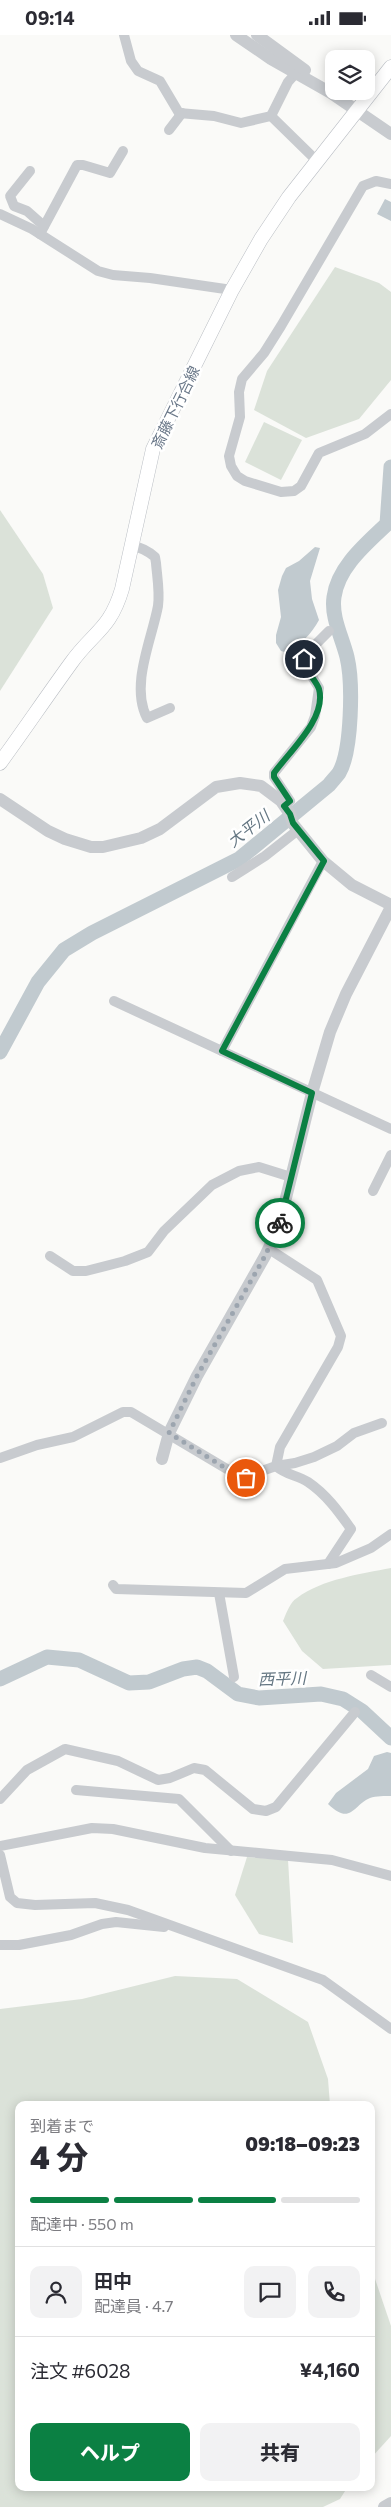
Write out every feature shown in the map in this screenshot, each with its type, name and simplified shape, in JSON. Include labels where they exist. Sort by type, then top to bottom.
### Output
[{"type":"main road","name":"斎藤下行合線","points":[[0,763],[71,663],[102,630],[112,616],[122,589],[130,545],[154,449],[232,290],[261,239],[317,161],[391,67]]},
{"type":"street","points":[[124,35],[131,61],[138,71],[160,81],[179,113],[214,116],[241,123],[271,116]]},
{"type":"street","points":[[236,35],[325,90]]},
{"type":"street","points":[[257,35],[325,88]]},
{"type":"street","points":[[271,116],[288,82],[296,73]]},
{"type":"street","points":[[342,100],[391,133]]},
{"type":"street","points":[[169,130],[182,113]]},
{"type":"street","points":[[271,116],[317,161]]},
{"type":"street","points":[[42,230],[77,165],[110,173],[123,151]]},
{"type":"street","points":[[30,171],[10,196],[10,200],[14,206],[27,211],[42,230]]},
{"type":"street","points":[[391,184],[376,181],[363,186],[281,326],[264,353],[242,379],[239,392],[240,417],[229,456],[231,467],[236,476],[245,481],[281,492],[294,491],[301,486],[319,453],[365,434],[391,414]]},
{"type":"street","points":[[0,214],[42,230],[98,271],[113,275],[150,278],[232,290]]},
{"type":"street","points":[[130,545],[144,548],[155,557],[158,605],[146,645],[141,689],[143,712],[147,718],[170,708]]},
{"type":"street","points":[[232,877],[265,856],[291,818],[290,801],[274,777],[274,773],[303,738],[313,721],[320,695],[319,688],[303,662],[310,650],[329,631]]},
{"type":"street","points":[[0,799],[48,831],[77,844],[91,847],[120,844],[142,838],[160,829],[216,787],[240,783],[261,786],[280,801],[324,861],[352,885],[391,906],[346,994],[330,1032],[312,1093],[279,1226],[269,1249],[197,1376],[169,1433],[162,1459]]},
{"type":"street","points":[[222,1051],[324,861]]},
{"type":"street","points":[[114,1001],[391,1129]]},
{"type":"street","points":[[373,1191],[391,1155]]},
{"type":"street","points":[[50,1256],[73,1271],[86,1271],[131,1259],[148,1252],[164,1231],[212,1185],[239,1171],[259,1167],[291,1177]]},
{"type":"street","points":[[269,1249],[317,1280],[341,1336],[338,1347],[280,1447],[276,1465]]},
{"type":"street","points":[[0,1458],[37,1445],[73,1437],[123,1412],[131,1412],[242,1478],[276,1465],[295,1463],[328,1451],[354,1433],[382,1423]]},
{"type":"street","points":[[276,1465],[283,1472],[306,1481],[323,1494],[351,1529],[328,1564]]},
{"type":"street","points":[[113,1585],[116,1589],[246,1593],[285,1569],[328,1564],[349,1559],[371,1548],[391,1534]]},
{"type":"street","points":[[219,1593],[234,1677]]},
{"type":"street","points":[[371,1675],[391,1687]]},
{"type":"street","points":[[0,1799],[27,1770],[65,1749],[118,1761],[158,1780],[170,1778],[194,1768],[205,1770],[253,1809],[266,1811],[276,1807],[355,1712]]},
{"type":"street","points":[[76,1790],[140,1794],[179,1799],[231,1851]]},
{"type":"street","points":[[0,1846],[92,1828],[112,1829],[181,1845],[332,1860],[391,1877]]},
{"type":"street","points":[[0,1855],[10,1897],[17,1903],[35,1905],[95,1903],[110,1905],[324,1980],[391,2029]]},
{"type":"street","points":[[0,1945],[19,1945],[71,1935],[102,1924],[116,1922],[177,1929]]},
{"type":"street","points":[[384,2507],[391,2503]]},
{"type":"shaded area","points":[[385,199],[391,202],[391,221],[377,214]]},
{"type":"shaded area","points":[[335,267],[379,283],[391,292],[391,380],[359,419],[306,438],[254,410],[267,371]]},
{"type":"shaded area","points":[[264,422],[302,440],[281,480],[245,462]]},
{"type":"shaded area","points":[[0,510],[43,574],[53,608],[0,691]]},
{"type":"shaded area","points":[[315,547],[320,548],[310,581],[312,599],[319,620],[297,646],[288,653],[281,651],[276,643],[276,635],[281,617],[278,590],[282,576],[286,568],[299,561]]},
{"type":"shaded area","points":[[391,1568],[391,1665],[323,1669],[302,1651],[283,1621],[290,1605],[318,1586],[355,1575]]},
{"type":"shaded area","points":[[387,1752],[391,1753],[391,1796],[370,1798],[347,1814],[336,1810],[328,1804],[336,1793],[368,1769],[374,1756]]},
{"type":"shaded area","points":[[247,1857],[288,1860],[293,1943],[259,1934],[235,1895]]},
{"type":"shaded area","points":[[175,1976],[237,1979],[308,2022],[328,2079],[330,2101],[15,2101],[15,2491],[345,2491],[340,2499],[323,2507],[0,2507],[0,2009],[82,1999]]},
{"type":"shaded area","points":[[375,2279],[391,2326],[391,2436],[375,2454]]},
{"type":"waterway","name":"大平川","points":[[0,1052],[38,982],[64,950],[92,933],[239,859],[329,785],[339,773],[347,749],[351,699],[349,668],[334,612],[334,597],[341,576],[347,566],[362,548],[387,524],[391,467]]},
{"type":"waterway","name":"西平川","points":[[0,1679],[47,1657],[79,1660],[129,1683],[149,1682],[183,1669],[197,1667],[207,1671],[238,1694],[259,1698],[321,1694],[343,1699],[362,1711],[391,1738]]},
{"type":"way so far","points":[[246,1478],[238,1476],[169,1433],[197,1376],[265,1256],[280,1223]]},
{"type":"route","points":[[280,1223],[312,1093],[222,1051],[324,861],[293,823],[290,814],[284,806],[290,801],[274,777],[278,767],[311,727],[315,715],[320,695],[319,688],[304,664],[304,659]]}]
